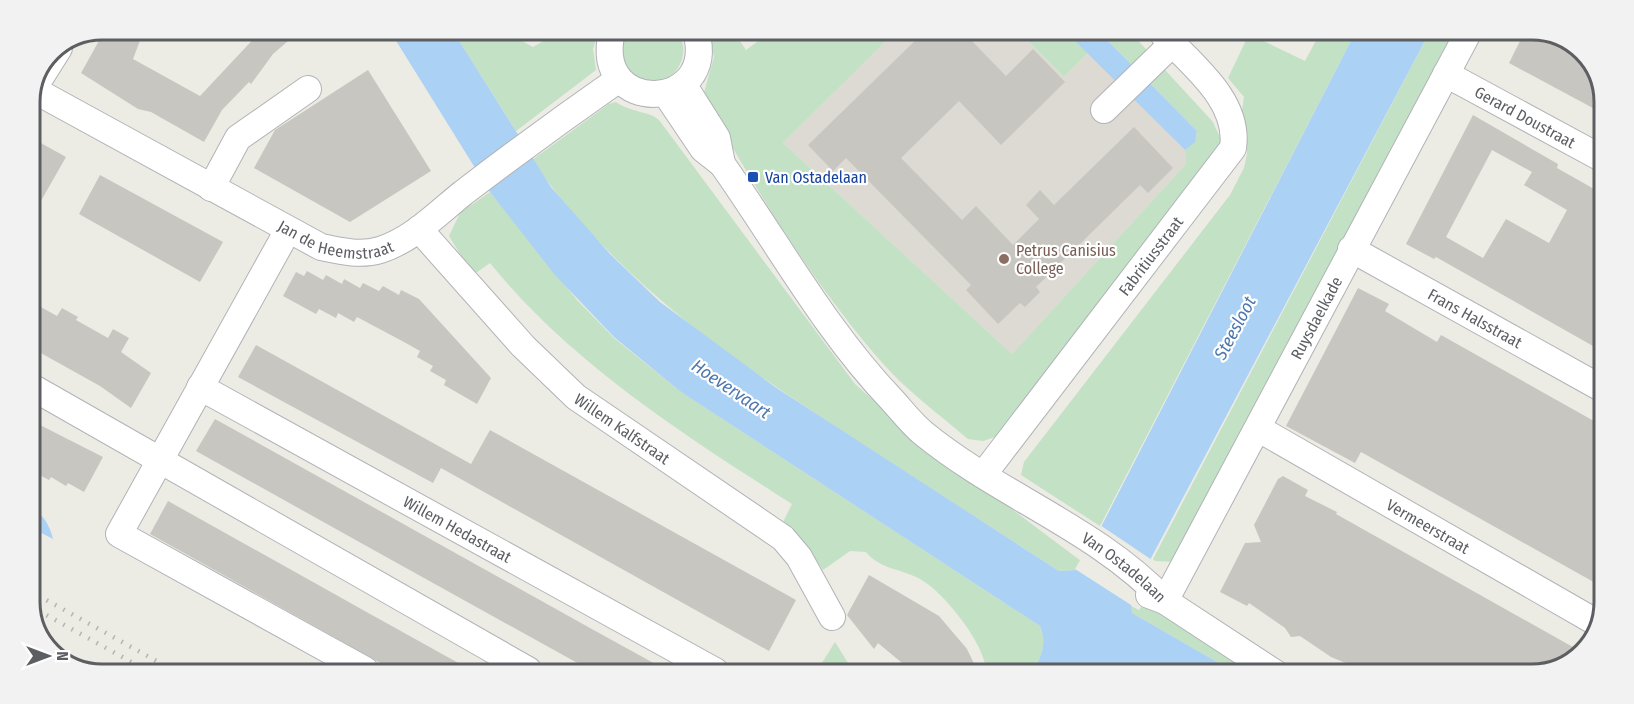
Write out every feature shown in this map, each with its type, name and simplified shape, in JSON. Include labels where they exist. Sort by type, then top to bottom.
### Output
[{"type":"street","points":[[610,40],[608,48],[611,64],[619,79],[632,90],[648,95],[675,89],[693,74],[698,61],[698,40]]},
{"type":"street","points":[[1112,102],[1144,72],[1166,40]]},
{"type":"street","name":"Fabritiusstraat","points":[[983,475],[1233,148],[1235,134],[1229,112],[1217,92],[1168,40]]},
{"type":"street","name":"Ruysdaelkade","points":[[1165,601],[1259,429],[1464,40]]},
{"type":"street","name":"Gerard Doustraat","points":[[1446,74],[1593,154]]},
{"type":"street","name":"Jan de Heemstraat","points":[[42,94],[321,247],[345,252],[362,252],[379,250],[419,229],[526,146],[619,79]]},
{"type":"street","points":[[211,188],[238,138],[308,89]]},
{"type":"street","name":"Van Ostadelaan","points":[[675,89],[717,138],[722,164],[828,321],[868,376],[923,433],[1014,496],[1035,504],[1087,548],[1260,663]]},
{"type":"street","name":"Willem Kalfstraat","points":[[419,229],[523,346],[576,397],[788,542],[799,557],[832,617]]},
{"type":"street","points":[[288,230],[119,534],[352,663]]},
{"type":"street","name":"Frans Halsstraat","points":[[1352,249],[1594,384]]},
{"type":"street","name":"Willem Hedastraat","points":[[200,387],[700,663]]},
{"type":"street","points":[[41,392],[516,663]]},
{"type":"street","name":"Vermeerstraat","points":[[1259,429],[1590,619]]},
{"type":"shaded area","name":"Petrus Canisius College","points":[[887,40],[1027,40],[1064,77],[1088,53],[1185,150],[1186,164],[1012,354],[783,143]]},
{"type":"green space","points":[[459,40],[521,40],[533,47],[545,40],[596,40],[593,49],[596,70],[516,131]]},
{"type":"green space","points":[[624,40],[681,40],[682,59],[674,73],[663,80],[651,81],[639,78],[629,70],[622,59],[621,46]]},
{"type":"green space","points":[[711,40],[739,40],[746,50],[759,40],[887,40],[783,143],[1012,354],[1186,164],[1185,150],[1195,141],[1197,131],[1107,40],[1138,40],[1213,122],[1222,142],[1001,435],[983,441],[968,439],[916,396],[886,367],[834,304],[787,236],[703,96],[714,57]]},
{"type":"green space","points":[[1027,40],[1074,40],[1088,53],[1064,77]]},
{"type":"green space","points":[[1246,40],[1261,40],[1305,61],[1316,40],[1351,40],[1100,526],[1021,475],[1024,462],[1230,195],[1244,168],[1247,140],[1241,117],[1244,97],[1228,78]]},
{"type":"green space","points":[[1425,40],[1448,40],[1178,562],[1153,559]]},
{"type":"green space","points":[[616,102],[659,120],[855,384],[908,431],[1081,561],[1076,570],[1059,571],[768,381],[682,318],[603,246],[566,205],[532,160],[609,104]]},
{"type":"green space","points":[[490,192],[577,300],[614,338],[681,392],[1040,626],[1043,638],[1042,650],[1037,663],[984,663],[972,634],[940,595],[920,579],[884,566],[866,552],[850,551],[823,570],[806,545],[781,526],[792,504],[670,424],[593,365],[556,333],[490,263],[473,275],[449,236],[460,213]]},
{"type":"green space","points":[[1143,604],[1241,663],[1219,663],[1132,613],[1131,606],[1139,610]]},
{"type":"green space","points":[[835,642],[848,663],[822,663]]},
{"type":"water","points":[[396,40],[459,40],[551,187],[610,254],[660,302],[775,387],[1059,571],[1076,570],[1101,527],[1351,40],[1425,40],[1150,560],[1131,603],[1132,613],[1219,663],[1037,663],[1042,650],[1043,638],[1040,626],[681,392],[614,337],[555,275],[490,192]]},
{"type":"water","points":[[1074,40],[1107,40],[1197,131],[1195,142],[1185,150]]},
{"type":"water","points":[[41,515],[50,529],[53,539],[41,533]]},
{"type":"pier","points":[[1100,525],[1152,560],[1131,605],[1075,569]]},
{"type":"building","points":[[99,40],[140,40],[133,59],[200,96],[253,40],[288,41],[273,54],[251,84],[249,82],[222,110],[204,142],[151,112],[138,109],[81,73]]},
{"type":"building","points":[[916,40],[971,40],[1006,76],[1033,49],[1065,82],[1001,145],[959,101],[901,158],[962,220],[976,206],[1013,245],[1039,219],[1026,205],[1040,190],[1054,205],[1134,127],[1173,168],[1148,193],[1140,185],[1036,287],[1040,292],[1025,307],[1020,303],[998,324],[966,290],[971,285],[846,158],[833,171],[808,145]]},
{"type":"building","points":[[1520,40],[1555,45],[1569,53],[1583,68],[1592,91],[1593,108],[1509,63]]},
{"type":"building","points":[[368,70],[431,171],[350,222],[254,168],[275,130]]},
{"type":"building","points":[[1473,115],[1558,164],[1557,168],[1593,188],[1593,346],[1436,257],[1434,259],[1406,244]],"holes":[[[1492,150],[1532,172],[1524,185],[1567,210],[1549,243],[1506,219],[1483,258],[1446,237]]]},
{"type":"building","points":[[41,143],[66,157],[41,201]]},
{"type":"building","points":[[100,175],[223,242],[200,282],[79,214]]},
{"type":"building","points":[[307,271],[323,280],[326,275],[342,284],[344,279],[360,288],[363,283],[379,291],[383,286],[399,295],[401,290],[419,299],[491,378],[477,404],[444,385],[446,380],[430,371],[433,366],[417,357],[420,351],[404,342],[357,317],[354,322],[338,313],[336,318],[319,309],[316,314],[283,296],[296,272],[304,276]]},
{"type":"building","points":[[1358,288],[1389,304],[1385,311],[1437,342],[1441,335],[1594,421],[1594,582],[1361,452],[1355,463],[1286,426]]},
{"type":"building","points":[[41,307],[57,316],[62,308],[78,317],[76,320],[108,338],[113,329],[129,338],[121,352],[151,373],[131,408],[100,386],[41,353]]},
{"type":"building","points":[[256,345],[471,464],[490,430],[796,600],[769,651],[441,468],[433,483],[238,377]]},
{"type":"building","points":[[215,419],[654,663],[577,663],[196,451]]},
{"type":"building","points":[[41,426],[103,457],[84,492],[68,483],[66,486],[51,477],[49,480],[41,476]]},
{"type":"building","points":[[1283,476],[1308,490],[1305,496],[1573,647],[1555,659],[1539,663],[1346,663],[1331,657],[1300,636],[1291,637],[1285,628],[1249,603],[1247,606],[1220,592],[1245,543],[1261,542],[1254,525],[1278,479]]},
{"type":"building","points":[[168,501],[458,663],[380,663],[150,534]]},
{"type":"building","points":[[869,575],[939,616],[967,649],[974,663],[902,663],[878,643],[874,649],[847,615]]},
{"type":"railway","points":[[41,597],[160,663]]},
{"type":"railway","points":[[42,613],[133,663]]},
{"type":"place","name":"Van Ostadelaan","points":[[753,177]]},
{"type":"place","name":"Petrus Canisius College","points":[[1004,259]]},
{"type":"water label","name":"Steesloot","points":[[1235,328]]},
{"type":"water label","name":"Hoevervaart","points":[[731,389]]}]
